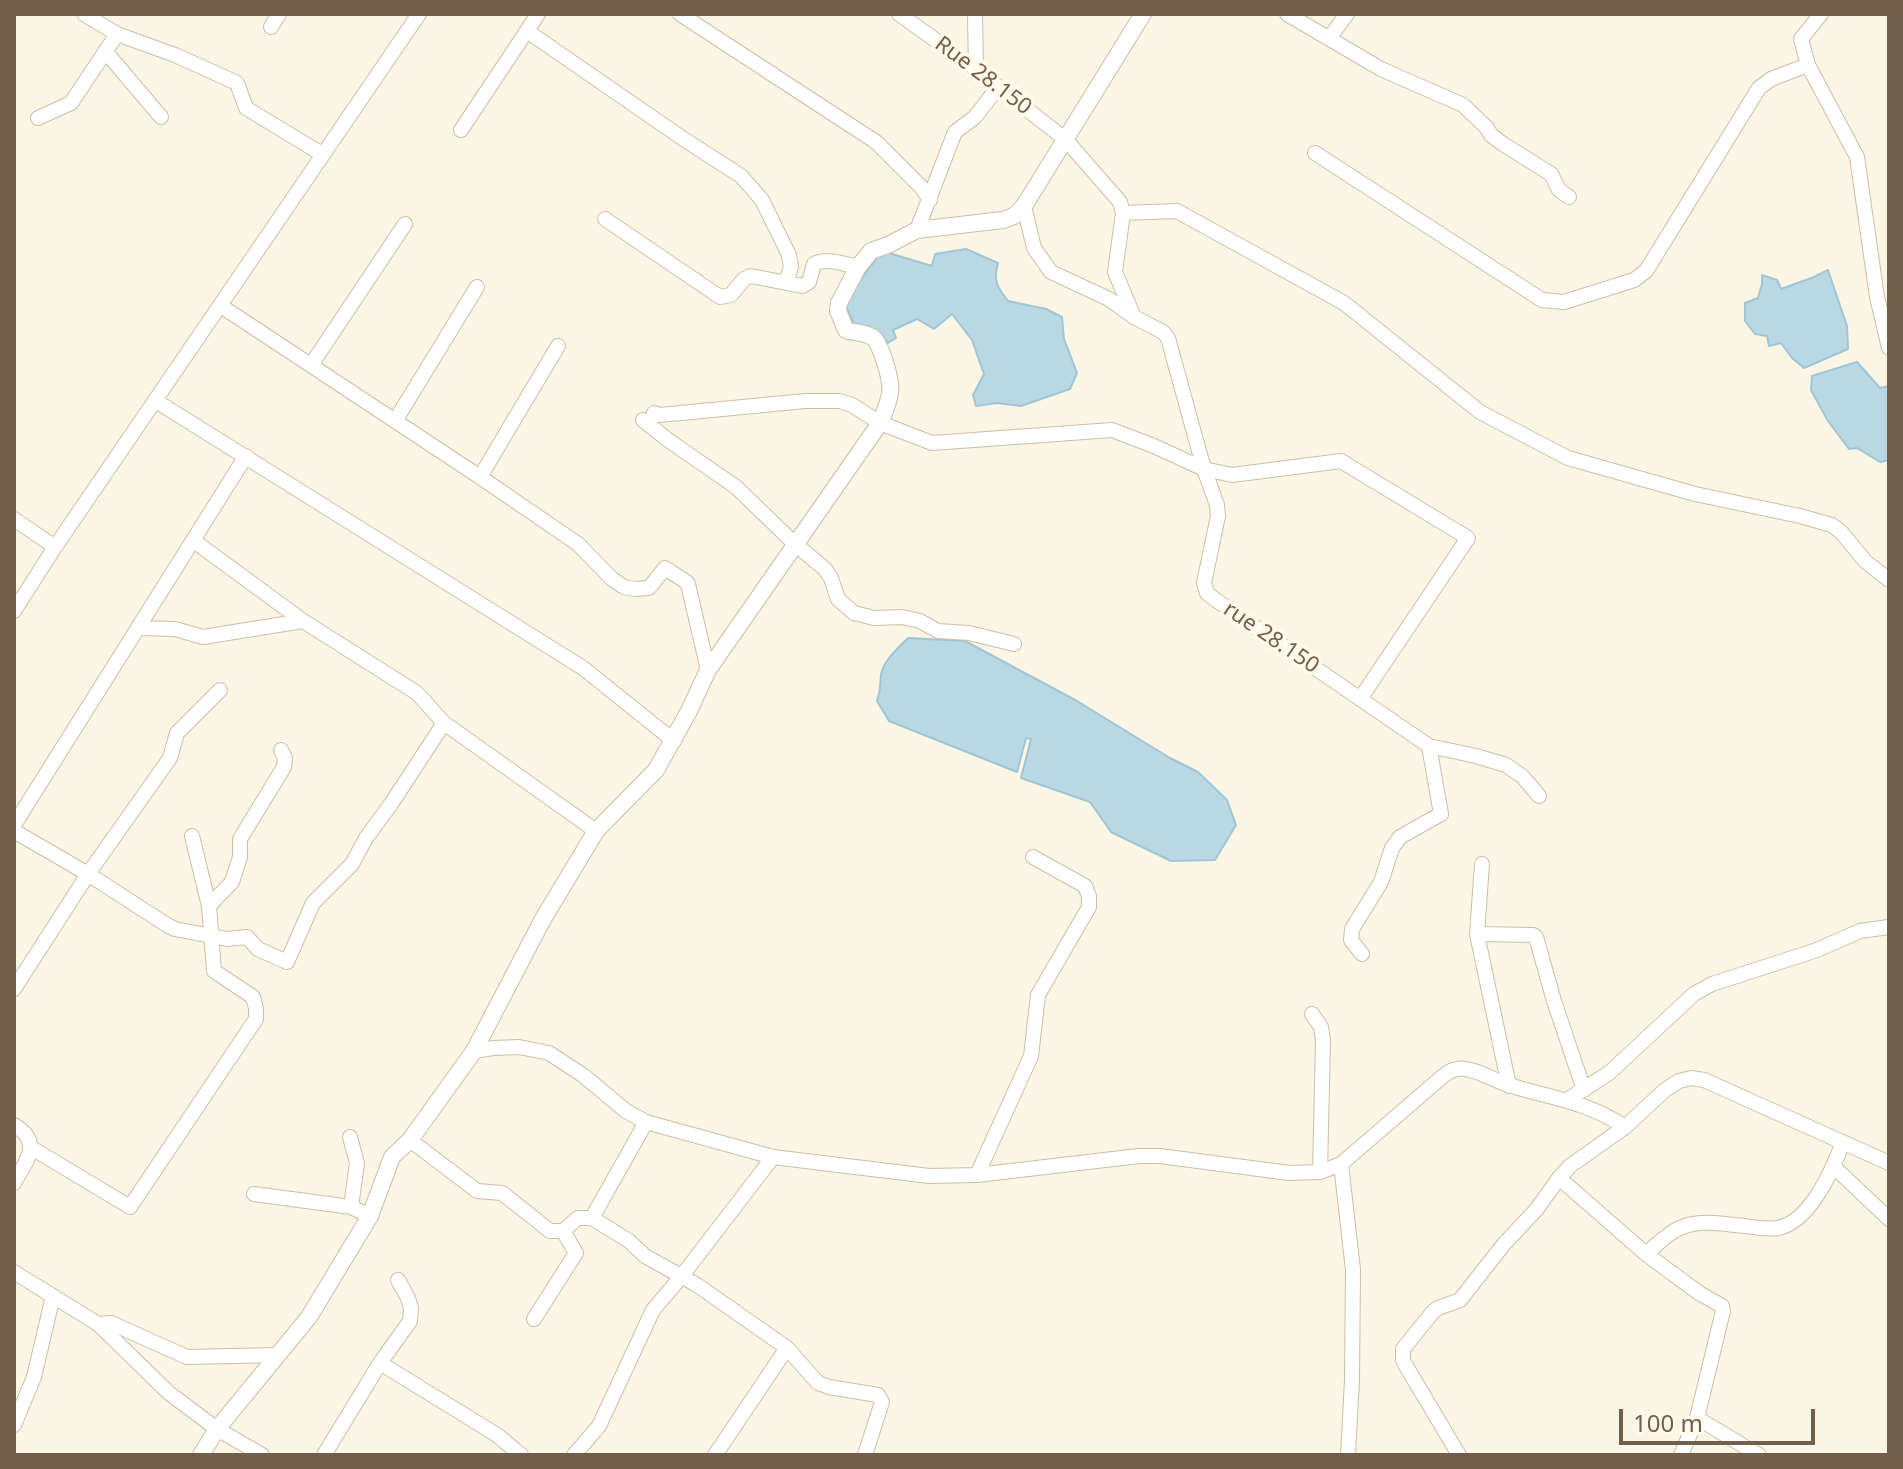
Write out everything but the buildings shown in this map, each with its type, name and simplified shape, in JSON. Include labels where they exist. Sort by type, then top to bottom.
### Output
[{"type":"street","points":[[84,14],[117,34],[175,55],[237,83],[246,108],[322,154]]},
{"type":"street","points":[[271,27],[279,14]]},
{"type":"street","points":[[14,611],[419,14]]},
{"type":"street","points":[[461,130],[538,14]]},
{"type":"street","points":[[680,14],[876,142],[930,200]]},
{"type":"street","name":"Rue 28.150","points":[[899,14],[976,69],[1066,140]]},
{"type":"street","points":[[975,14],[976,69]]},
{"type":"street","points":[[201,1455],[217,1429],[309,1317],[370,1216],[392,1157],[410,1140],[474,1051],[543,919],[596,831],[656,770],[674,741],[708,670],[880,423],[891,391],[878,343],[870,336],[846,330],[838,311],[839,303],[858,267],[871,251],[917,230],[1014,216],[1024,206],[1143,14]]},
{"type":"street","points":[[1287,14],[1381,69],[1463,105],[1491,135],[1551,174],[1559,190],[1569,197]]},
{"type":"street","points":[[1330,37],[1347,14]]},
{"type":"street","points":[[1821,14],[1801,39],[1808,65],[1857,157],[1877,297],[1889,348]]},
{"type":"street","points":[[527,31],[741,176],[762,200],[789,255],[791,267],[786,282]]},
{"type":"street","points":[[38,118],[71,103],[117,34]]},
{"type":"street","points":[[105,51],[161,117]]},
{"type":"street","points":[[1315,153],[1542,300],[1564,302],[1634,280],[1646,271],[1759,88],[1771,79],[1808,65]]},
{"type":"street","points":[[917,230],[955,132],[975,117],[998,87]]},
{"type":"street","points":[[1066,140],[1120,202],[1123,213],[1115,272],[1134,317]]},
{"type":"street","name":"rue 28.150","points":[[1024,206],[1034,248],[1051,272],[1109,299],[1168,338],[1217,505],[1218,516],[1204,583],[1207,593],[1429,746]]},
{"type":"street","points":[[1123,213],[1177,211],[1344,303],[1480,412],[1568,458],[1695,494],[1832,525],[1865,561],[1889,580]]},
{"type":"street","points":[[605,219],[720,297],[731,295],[744,279],[751,276],[802,286],[809,282],[814,264],[819,261],[858,267]]},
{"type":"street","points":[[311,365],[405,224]]},
{"type":"street","points":[[395,421],[477,287]]},
{"type":"street","points":[[221,306],[578,544],[624,587],[649,588],[665,568],[685,581],[708,670]]},
{"type":"street","points":[[480,477],[558,346]]},
{"type":"street","points":[[156,401],[583,668],[674,741]]},
{"type":"street","points":[[1014,644],[969,633],[938,631],[920,621],[902,617],[874,618],[854,613],[838,599],[825,569],[736,487],[668,440],[648,417],[805,401],[840,401],[880,423],[932,443],[1112,430],[1204,469],[1232,475],[1341,461],[1468,538],[1360,699]]},
{"type":"street","points":[[14,825],[246,456]]},
{"type":"street","points":[[14,519],[55,547]]},
{"type":"street","points":[[194,541],[303,621],[417,693],[444,723],[596,831]]},
{"type":"street","points":[[138,628],[175,629],[203,637],[303,621]]},
{"type":"street","points":[[14,989],[88,874],[170,758],[177,733],[220,690]]},
{"type":"street","points":[[14,831],[175,929],[227,939],[247,937],[258,949],[287,962],[313,903],[352,864],[366,838],[444,723]]},
{"type":"street","points":[[1362,954],[1350,934],[1381,882],[1392,848],[1400,837],[1441,814],[1429,746],[1506,765],[1523,777],[1539,796]]},
{"type":"street","points":[[209,906],[232,882],[240,857],[240,839],[284,767],[285,758],[281,750]]},
{"type":"street","points":[[30,1147],[130,1207],[256,1019],[253,997],[214,971],[209,906],[192,836]]},
{"type":"street","points":[[977,1175],[1031,1056],[1038,995],[1089,907],[1085,886],[1033,857]]},
{"type":"street","points":[[1482,864],[1477,934],[1509,1086]]},
{"type":"street","points":[[1567,1100],[1609,1073],[1694,994],[1712,984],[1817,950],[1860,931],[1889,927]]},
{"type":"street","points":[[1477,934],[1536,937],[1584,1090]]},
{"type":"street","points":[[1312,1014],[1321,1027],[1323,1040],[1320,1172]]},
{"type":"street","points":[[474,1051],[519,1047],[549,1053],[584,1076],[626,1111],[646,1122],[773,1157],[916,1175],[977,1175],[1139,1156],[1289,1173],[1320,1172],[1341,1164],[1448,1072],[1463,1068],[1509,1086],[1567,1100],[1600,1112],[1625,1127]]},
{"type":"street","points":[[1459,1455],[1406,1366],[1403,1349],[1438,1308],[1460,1300],[1570,1166],[1625,1127],[1665,1090],[1679,1081],[1691,1078],[1704,1080],[1889,1163]]},
{"type":"street","points":[[592,1218],[646,1122]]},
{"type":"street","points":[[14,1125],[25,1132],[30,1147],[28,1158],[14,1183]]},
{"type":"street","points":[[350,1137],[357,1163],[351,1207]]},
{"type":"street","points":[[410,1140],[477,1191],[502,1193],[550,1231],[563,1231],[578,1218],[592,1218],[629,1241],[645,1256],[697,1285],[787,1348],[818,1383],[878,1395],[882,1402],[865,1455]]},
{"type":"street","points":[[1646,1254],[1670,1233],[1692,1223],[1765,1228],[1790,1224],[1806,1209],[1834,1167],[1843,1142]]},
{"type":"street","points":[[574,1455],[599,1426],[653,1310],[773,1157]]},
{"type":"street","points":[[1341,1164],[1353,1270],[1348,1455]]},
{"type":"street","points":[[1834,1167],[1889,1219]]},
{"type":"street","points":[[1559,1178],[1646,1254],[1722,1306],[1697,1418],[1681,1455]]},
{"type":"street","points":[[254,1194],[351,1207],[370,1216]]},
{"type":"street","points":[[534,1319],[576,1253],[563,1231]]},
{"type":"street","points":[[14,1272],[98,1324],[158,1383],[217,1429],[262,1455]]},
{"type":"street","points":[[324,1455],[380,1363],[410,1321],[411,1308],[398,1280]]},
{"type":"street","points":[[14,1425],[34,1377],[53,1296]]},
{"type":"street","points":[[98,1324],[111,1323],[187,1357],[278,1355]]},
{"type":"street","points":[[715,1455],[787,1348]]},
{"type":"street","points":[[380,1363],[497,1435],[521,1455]]},
{"type":"street","points":[[1697,1418],[1759,1455]]},
{"type":"water","points":[[966,249],[998,263],[997,284],[1008,301],[1046,309],[1062,317],[1064,339],[1077,373],[1070,389],[1021,406],[997,403],[976,406],[973,395],[984,374],[972,340],[952,314],[934,329],[917,319],[893,330],[896,338],[888,343],[869,326],[855,326],[844,302],[882,251],[932,266],[935,254]]},
{"type":"water","points":[[1828,270],[1847,326],[1848,349],[1804,368],[1781,343],[1769,346],[1767,336],[1755,334],[1745,321],[1745,303],[1758,298],[1762,275],[1777,280],[1781,289]]},
{"type":"water","points":[[1857,362],[1880,388],[1889,386],[1889,460],[1880,462],[1857,448],[1849,449],[1828,421],[1811,390],[1812,376]]},
{"type":"water","points":[[908,638],[965,641],[1077,701],[1198,772],[1227,800],[1236,825],[1215,860],[1171,861],[1111,832],[1090,802],[1021,778],[1031,739],[1026,738],[1017,772],[889,721],[877,701],[882,670]]}]
